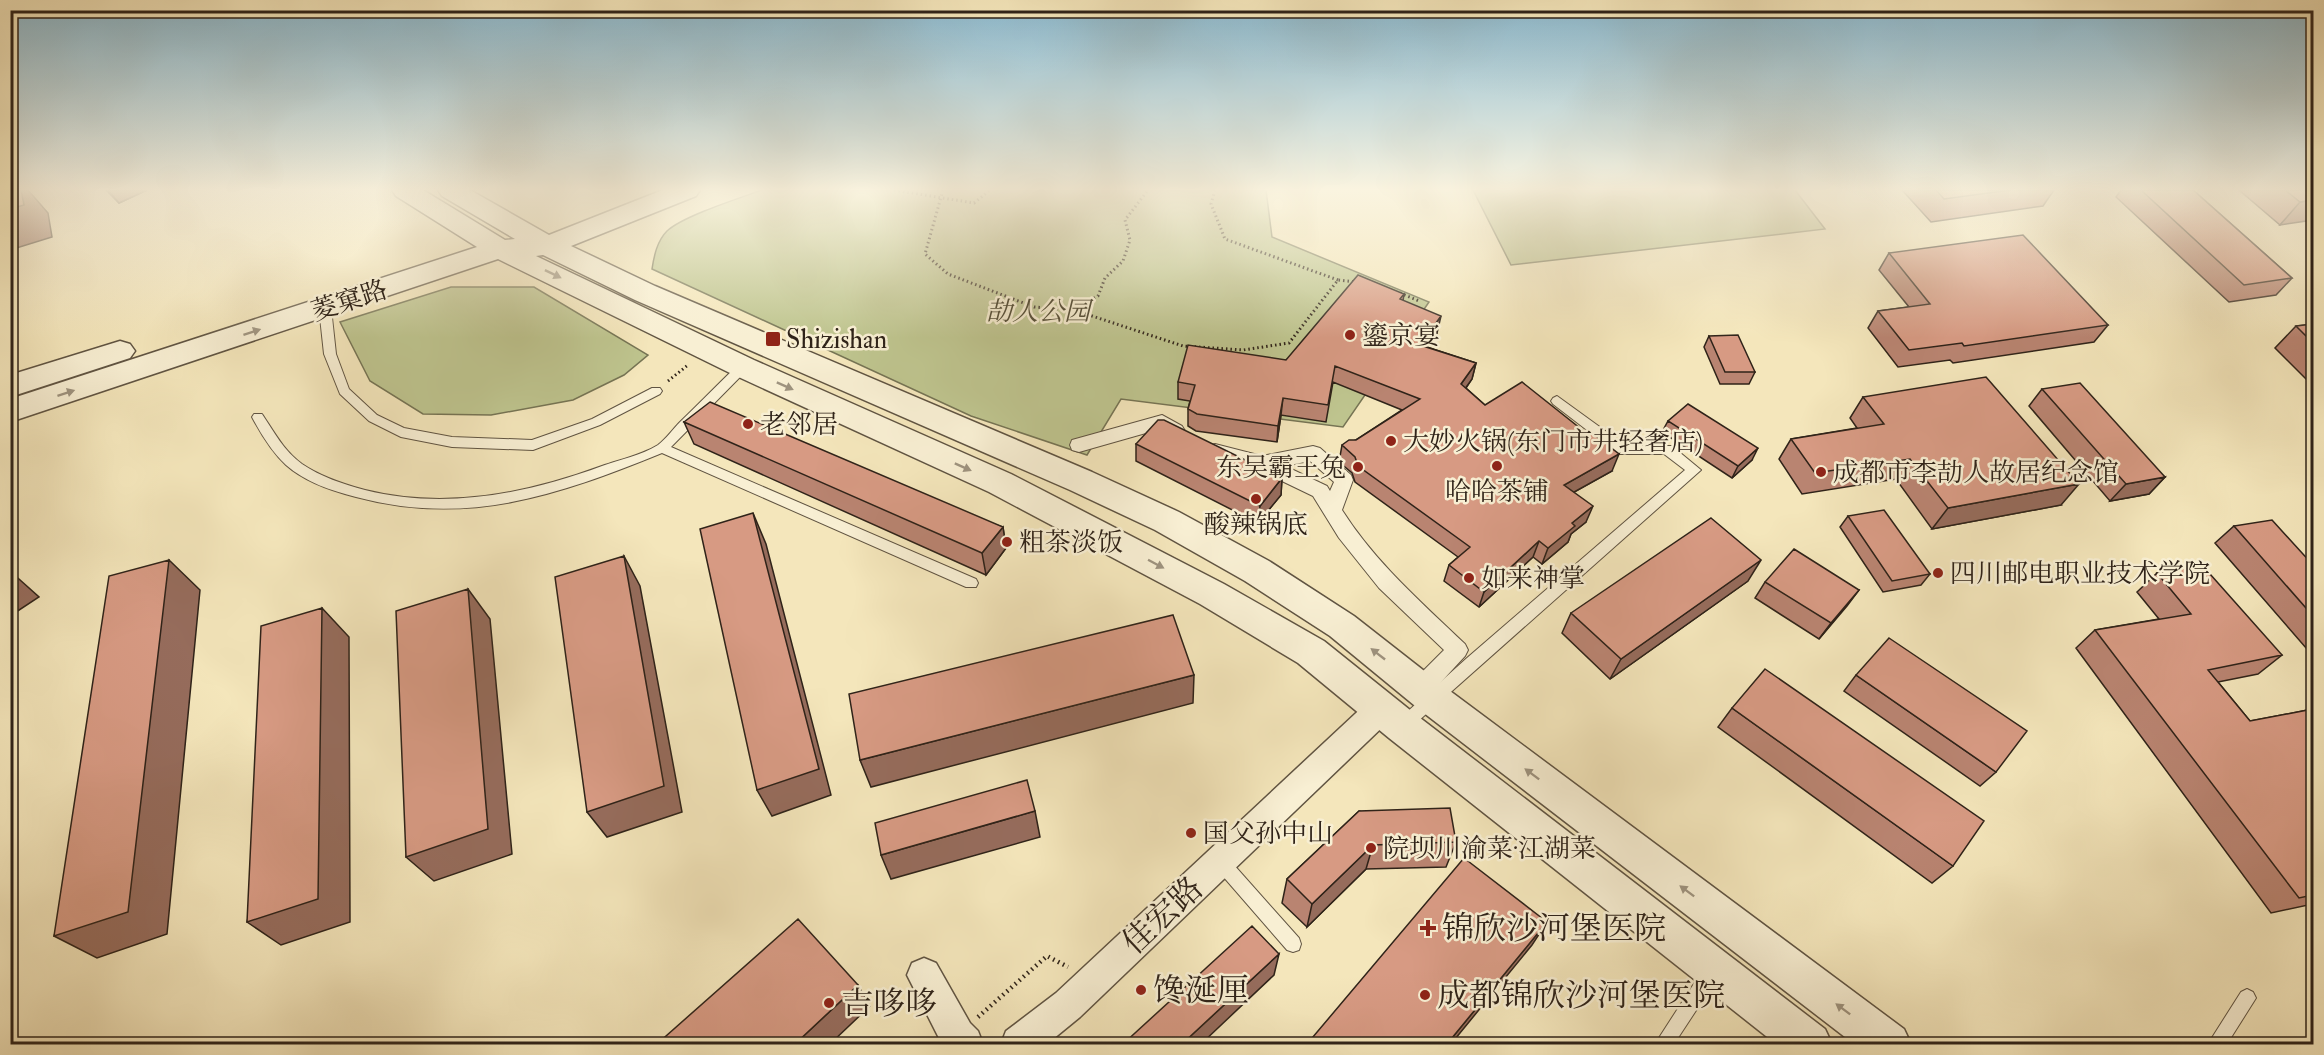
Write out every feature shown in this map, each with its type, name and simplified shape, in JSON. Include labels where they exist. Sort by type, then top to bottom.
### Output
[{"type":"street","points":[[509,239],[645,294],[1081,481],[1167,521],[1257,571],[1342,626],[1889,1044]]},
{"type":"street","points":[[512,239],[706,350],[1000,483],[1212,594],[1311,652],[1392,718],[1810,1044]]},
{"type":"street","name":"菱窠路","points":[[10,411],[325,308],[522,239]]},
{"type":"street","name":"菱窠路","points":[[10,386],[524,239]]},
{"type":"street","points":[[1079,445],[1162,422],[1209,449],[1262,463],[1320,491],[1346,533],[1386,582],[1458,650],[1427,693]]},
{"type":"street","points":[[1262,463],[1313,453],[1344,480],[1332,511]]},
{"type":"street","name":"佳宏路","points":[[1019,1044],[1093,980],[1220,861],[1392,718]]},
{"type":"street","points":[[924,975],[961,1040]]},
{"type":"lane","points":[[325,308],[330,354],[344,391],[373,418],[401,432],[452,442],[533,445],[596,422],[656,391]]},
{"type":"lane","points":[[258,417],[284,455],[320,481],[371,498],[441,506],[511,500],[594,476],[662,448],[743,367]]},
{"type":"lane","points":[[1392,718],[1472,662],[1694,470],[1667,449],[1623,451],[1557,401]]},
{"type":"lane","points":[[662,448],[971,583]]},
{"type":"lane","points":[[1220,861],[1293,944]]},
{"type":"lane","points":[[1664,1044],[1713,969]]},
{"type":"lane","points":[[2217,1044],[2247,998]]},
{"type":"path","points":[[930,239],[926,254],[948,274],[1034,307],[1074,310],[1183,346],[1244,350],[1289,343],[1338,280]]},
{"type":"path","points":[[1074,310],[1098,296],[1105,278],[1123,261],[1130,239]]},
{"type":"path","points":[[1228,239],[1338,280],[1358,282]]},
{"type":"path","points":[[1399,292],[1419,301]]},
{"type":"path","points":[[656,391],[706,350]]},
{"type":"path","points":[[961,1040],[1047,956],[1093,980]]},
{"type":"green space","name":"劼人公园","points":[[661,239],[1277,239],[1429,302],[1343,427],[1121,399],[1087,455],[971,416],[652,269]]},
{"type":"green space","points":[[1498,239],[1736,239],[1511,265]]},
{"type":"green space","points":[[451,287],[534,287],[648,355],[624,375],[573,400],[491,415],[423,414],[370,381],[340,322]]},
{"type":"building","points":[[1991,239],[2027,239],[2108,325],[1964,346],[1962,343],[1909,350],[1878,311],[1930,304],[1889,253]]},
{"type":"building","points":[[2194,239],[2248,239],[2292,278],[2244,285]]},
{"type":"building","points":[[1358,275],[1404,294],[1400,299],[1441,316],[1420,345],[1476,363],[1461,384],[1485,405],[1522,382],[1585,432],[1588,430],[1619,454],[1564,485],[1593,506],[1572,523],[1575,526],[1548,548],[1539,541],[1484,592],[1449,565],[1470,547],[1358,466],[1355,457],[1342,445],[1349,440],[1356,440],[1420,399],[1335,366],[1328,405],[1283,398],[1278,426],[1197,414],[1188,409],[1195,385],[1178,382],[1188,345],[1286,360]]},
{"type":"building","points":[[2313,324],[2313,343],[2296,326]]},
{"type":"building","points":[[1738,335],[1755,372],[1725,372],[1709,336]]},
{"type":"building","points":[[1986,377],[2079,484],[1948,508],[1910,459],[1815,473],[1791,439],[1884,424],[1863,397]]},
{"type":"building","points":[[2080,383],[2165,477],[2126,484],[2042,389]]},
{"type":"building","points":[[710,402],[1003,527],[982,553],[684,422]]},
{"type":"building","points":[[1688,404],[1758,448],[1738,466],[1668,421]]},
{"type":"building","points":[[1158,420],[1164,420],[1282,478],[1260,506],[1136,444]]},
{"type":"building","points":[[1884,510],[1930,574],[1892,581],[1848,516]]},
{"type":"building","points":[[753,513],[819,769],[757,790],[700,529]]},
{"type":"building","points":[[1711,518],[1761,560],[1621,659],[1571,613]]},
{"type":"building","points":[[2272,520],[2313,565],[2313,616],[2234,526]]},
{"type":"building","points":[[1794,549],[1859,590],[1831,623],[1765,582]]},
{"type":"building","points":[[624,556],[664,786],[587,812],[555,577]]},
{"type":"building","points":[[169,560],[128,912],[54,936],[109,576]]},
{"type":"building","points":[[2202,565],[2282,655],[2208,670],[2250,721],[2313,709],[2313,895],[2299,898],[2095,630],[2191,614],[2157,573]]},
{"type":"building","points":[[468,589],[488,829],[406,857],[396,611]]},
{"type":"building","points":[[322,608],[318,899],[247,922],[261,626]]},
{"type":"building","points":[[1173,615],[1194,675],[860,760],[849,694]]},
{"type":"building","points":[[1889,638],[2027,731],[1996,772],[1856,675]]},
{"type":"building","points":[[1765,669],[1984,821],[1953,866],[1732,708]]},
{"type":"building","points":[[1027,780],[1035,811],[881,855],[875,823]]},
{"type":"building","points":[[1450,808],[1456,842],[1373,845],[1312,904],[1287,879],[1359,811]]},
{"type":"building","name":"成都锦欣沙河堡医院","points":[[1464,858],[1547,922],[1447,1044],[1307,1044]]},
{"type":"building","points":[[798,919],[858,985],[795,1044],[657,1044]]},
{"type":"building","points":[[1252,926],[1279,954],[1182,1044],[1123,1044]]},
{"type":"building","points":[[10,1037],[17,1044],[10,1044]]},
{"type":"place","name":"鎏京宴","points":[[1350,335]]},
{"type":"place","name":"Shizishan","points":[[773,339]]},
{"type":"place","name":"老邻居","points":[[748,424]]},
{"type":"place","name":"大妙火锅(东门市井轻奢店)","points":[[1391,441]]},
{"type":"place","name":"哈哈茶铺","points":[[1497,466]]},
{"type":"place","name":"东吴霸王兔","points":[[1358,467]]},
{"type":"place","name":"成都市李劼人故居纪念馆","points":[[1821,472]]},
{"type":"place","name":"酸辣锅底","points":[[1256,499]]},
{"type":"place","name":"粗茶淡饭","points":[[1007,542]]},
{"type":"place","name":"四川邮电职业技术学院","points":[[1938,573]]},
{"type":"place","name":"如来神掌","points":[[1469,578]]},
{"type":"place","name":"国父孙中山","points":[[1191,833]]},
{"type":"place","name":"院坝川渝菜·江湖菜","points":[[1371,848]]},
{"type":"place","name":"锦欣沙河堡医院","points":[[1428,928]]},
{"type":"place","name":"馋涎厘","points":[[1141,990]]},
{"type":"place","name":"成都锦欣沙河堡医院","points":[[1425,995]]},
{"type":"place","name":"吉哆哆","points":[[829,1003]]}]
